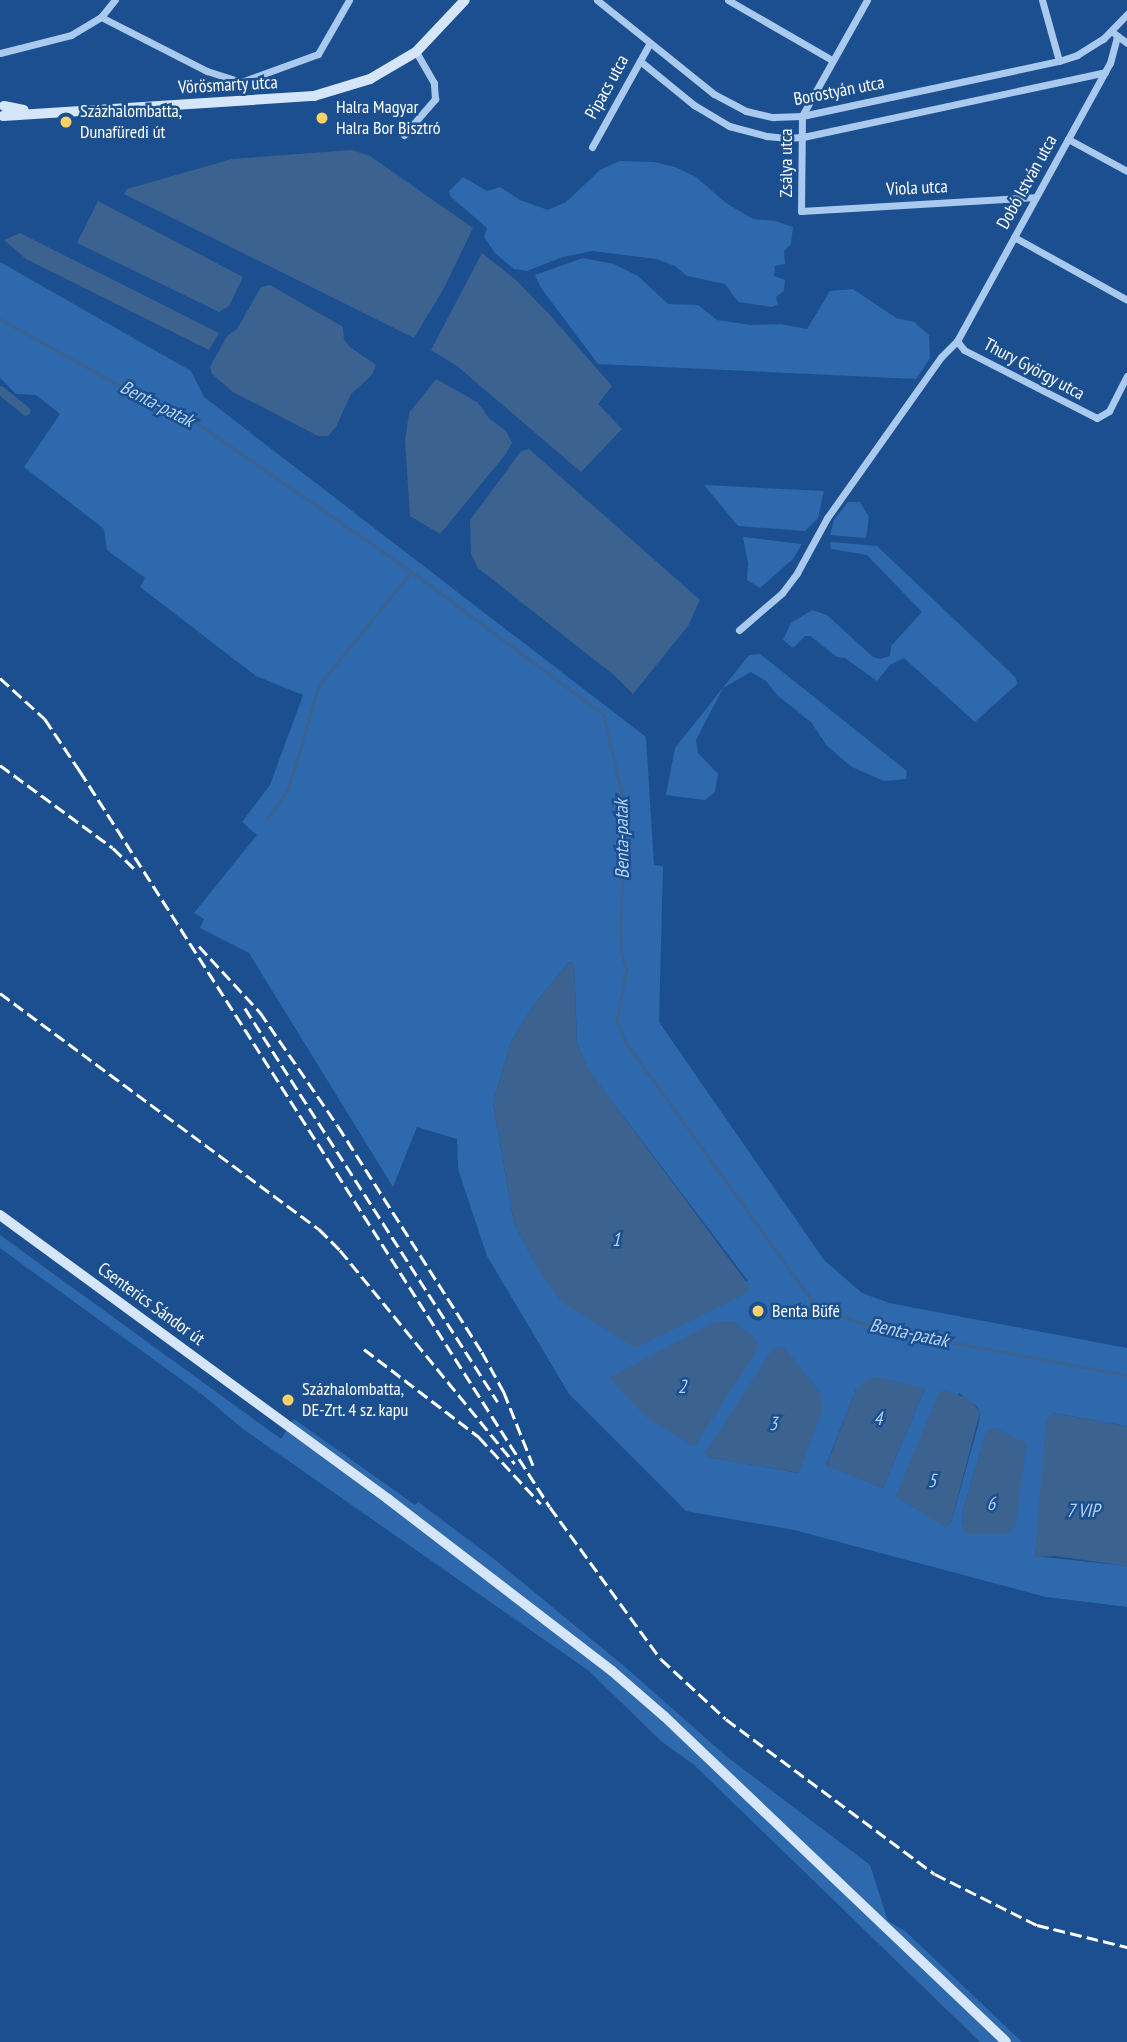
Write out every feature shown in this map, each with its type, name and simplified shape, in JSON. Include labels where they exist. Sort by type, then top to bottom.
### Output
[{"type":"street","points":[[0,53],[71,35],[101,17],[116,0]]},
{"type":"street","points":[[101,17],[207,71],[241,82],[318,54],[349,0]]},
{"type":"street","name":"Vörösmarty utca","points":[[2,110],[33,112],[314,96],[370,79],[415,52],[466,0]]},
{"type":"street","name":"Borostyán utca","points":[[597,0],[730,104],[773,117],[802,116],[1059,61],[1093,47],[1115,33]]},
{"type":"street","points":[[728,0],[832,60]]},
{"type":"street","points":[[802,116],[867,0]]},
{"type":"street","points":[[1042,0],[1059,61]]},
{"type":"street","name":"Dobó István utca","points":[[739,630],[790,583],[816,543],[827,518],[941,357],[957,341],[1114,55],[1115,33],[1127,14]]},
{"type":"street","points":[[1115,33],[1127,43]]},
{"type":"street","name":"Pipacs utca","points":[[592,147],[650,43]]},
{"type":"street","points":[[404,135],[435,99],[434,83],[415,52]]},
{"type":"street","points":[[639,61],[694,105],[729,126],[766,136],[803,137],[1105,72]]},
{"type":"street","name":"Zsálya utca","points":[[801,211],[802,116]]},
{"type":"street","points":[[1068,139],[1127,171]]},
{"type":"street","name":"Viola utca","points":[[801,211],[1035,197]]},
{"type":"street","points":[[1014,237],[1127,299]]},
{"type":"street","name":"Thury György utca","points":[[957,341],[964,350],[1092,417],[1101,418],[1109,411],[1127,376]]},
{"type":"street","name":"Csenterics Sándor út","points":[[0,1215],[508,1588],[612,1671],[664,1716],[1006,2042]]},
{"type":"shaded area","points":[[619,161],[654,162],[675,167],[696,177],[726,203],[753,219],[775,221],[793,227],[791,244],[784,251],[785,264],[775,266],[774,276],[785,280],[784,291],[776,297],[778,304],[772,307],[738,302],[725,284],[687,276],[675,266],[657,259],[592,251],[563,257],[527,271],[514,269],[495,253],[484,237],[487,228],[450,196],[449,191],[463,177],[487,191],[500,187],[520,200],[548,210],[566,202],[600,170]]},
{"type":"shaded area","points":[[583,258],[614,264],[638,276],[668,304],[698,305],[717,320],[751,325],[781,324],[807,329],[830,291],[853,289],[896,318],[914,322],[929,335],[930,358],[916,379],[598,364],[541,288],[535,275]]},
{"type":"shaded area","points":[[0,262],[191,371],[204,397],[646,737],[654,865],[663,866],[659,1022],[824,1260],[862,1293],[889,1303],[1127,1348],[1127,1426],[1053,1413],[1035,1556],[1127,1566],[1127,1607],[1046,1597],[794,1530],[686,1511],[569,1394],[487,1256],[458,1169],[457,1139],[417,1127],[393,1187],[249,953],[200,928],[204,919],[194,913],[257,835],[242,822],[270,785],[303,695],[256,676],[140,587],[145,578],[107,550],[104,529],[24,467],[60,414],[36,395],[16,394],[0,378]],"holes":[[[569,962],[574,963],[577,1043],[587,1068],[748,1281],[537,1267],[514,1223],[493,1103],[511,1042],[533,1006]],[[783,1347],[820,1392],[799,1473],[708,1457],[705,1453]],[[925,1388],[883,1488],[826,1465],[856,1390]],[[959,1393],[976,1406],[980,1412],[979,1422],[951,1523],[945,1526],[896,1496]],[[996,1428],[962,1527],[963,1510],[986,1433]]]},
{"type":"shaded area","points":[[704,485],[824,491],[818,518],[805,531],[738,526]]},
{"type":"shaded area","points":[[848,502],[860,502],[869,517],[866,538],[830,535],[834,520]]},
{"type":"shaded area","points":[[743,537],[802,544],[793,559],[760,588],[747,580],[748,563]]},
{"type":"shaded area","points":[[830,542],[877,546],[1016,678],[1017,684],[975,722],[904,658],[890,665],[877,681],[845,658],[837,657],[810,636],[805,636],[793,648],[783,640],[791,623],[812,610],[827,615],[873,657],[880,659],[890,656],[891,646],[922,612],[867,555],[831,549]]},
{"type":"shaded area","points":[[760,654],[907,771],[906,779],[884,781],[852,767],[827,746],[811,722],[778,696],[766,681],[751,672],[723,688],[696,740],[698,753],[718,774],[715,792],[705,800],[666,795],[675,748],[749,655]]},
{"type":"shaded area","points":[[0,1235],[281,1439],[294,1419],[415,1505],[418,1502],[494,1559],[624,1666],[726,1756],[870,1865],[888,1921],[905,1931],[1022,2042],[980,2042],[694,1765],[661,1741],[589,1671],[243,1429],[204,1396],[0,1248]]},
{"type":"water","points":[[352,150],[370,156],[473,228],[444,288],[414,338],[124,194],[127,189],[232,159]]},
{"type":"water","points":[[98,201],[243,277],[229,306],[219,312],[77,243]]},
{"type":"water","points":[[20,233],[219,333],[209,350],[26,259],[4,240]]},
{"type":"water","points":[[482,253],[516,280],[612,386],[598,404],[622,429],[581,472],[457,366],[431,350]]},
{"type":"water","points":[[270,285],[343,327],[344,340],[350,347],[376,365],[372,375],[351,394],[336,427],[328,436],[318,436],[233,392],[212,374],[210,367],[227,336],[237,329],[261,287]]},
{"type":"water","points":[[436,379],[477,402],[489,418],[506,431],[512,443],[440,534],[410,516],[405,441],[409,413]]},
{"type":"water","points":[[529,449],[700,600],[688,626],[633,694],[615,676],[478,568],[471,554],[470,520],[521,451]]},
{"type":"water","name":"1","points":[[569,962],[574,963],[577,1043],[587,1067],[750,1287],[743,1295],[635,1348],[560,1301],[537,1267],[514,1223],[493,1103],[511,1042],[533,1006]]},
{"type":"water","name":"2","points":[[734,1321],[757,1340],[758,1349],[694,1447],[646,1417],[609,1378],[714,1322]]},
{"type":"water","name":"3","points":[[783,1346],[820,1392],[823,1410],[799,1473],[707,1457],[705,1453],[772,1350]]},
{"type":"water","name":"4","points":[[877,1377],[925,1388],[883,1488],[826,1466],[856,1390],[868,1378]]},
{"type":"water","name":"5","points":[[945,1390],[969,1399],[980,1412],[951,1523],[945,1527],[896,1496],[939,1392]]},
{"type":"water","name":"7 VIP","points":[[1053,1413],[1127,1426],[1127,1566],[1055,1556],[1035,1557],[1046,1420]]},
{"type":"water","name":"6","points":[[996,1428],[1027,1444],[1015,1527],[1007,1534],[967,1534],[962,1527],[963,1510],[986,1432]]},
{"type":"waterway","name":"Benta-patak","points":[[0,319],[164,410],[178,410],[411,571],[604,715],[624,803],[621,951],[627,969],[617,1021],[625,1041],[817,1307],[876,1328],[1127,1375]]},
{"type":"waterway","points":[[0,390],[26,411]]},
{"type":"waterway","points":[[267,819],[288,789],[319,685],[411,572]]},
{"type":"railway","points":[[0,678],[45,719],[550,1507],[661,1659],[726,1719],[935,1874],[1037,1925],[1127,1947]]},
{"type":"railway","points":[[0,765],[113,848],[137,871]]},
{"type":"railway","points":[[199,946],[260,1012],[338,1126],[482,1352],[504,1392],[533,1465]]},
{"type":"railway","points":[[0,993],[319,1229],[340,1250],[515,1464]]},
{"type":"railway","points":[[245,1008],[498,1402]]},
{"type":"railway","points":[[364,1349],[479,1437],[541,1504]]},
{"type":"place","name":"Halra Magyar Halra Bor Bisztró","points":[[322,118]]},
{"type":"place","name":"Százhalombatta, Dunafüredi út","points":[[66,122]]},
{"type":"place","name":"Benta Büfé","points":[[758,1311]]},
{"type":"place","name":"Százhalombatta, DE-Zrt. 4 sz. kapu","points":[[288,1400]]}]
